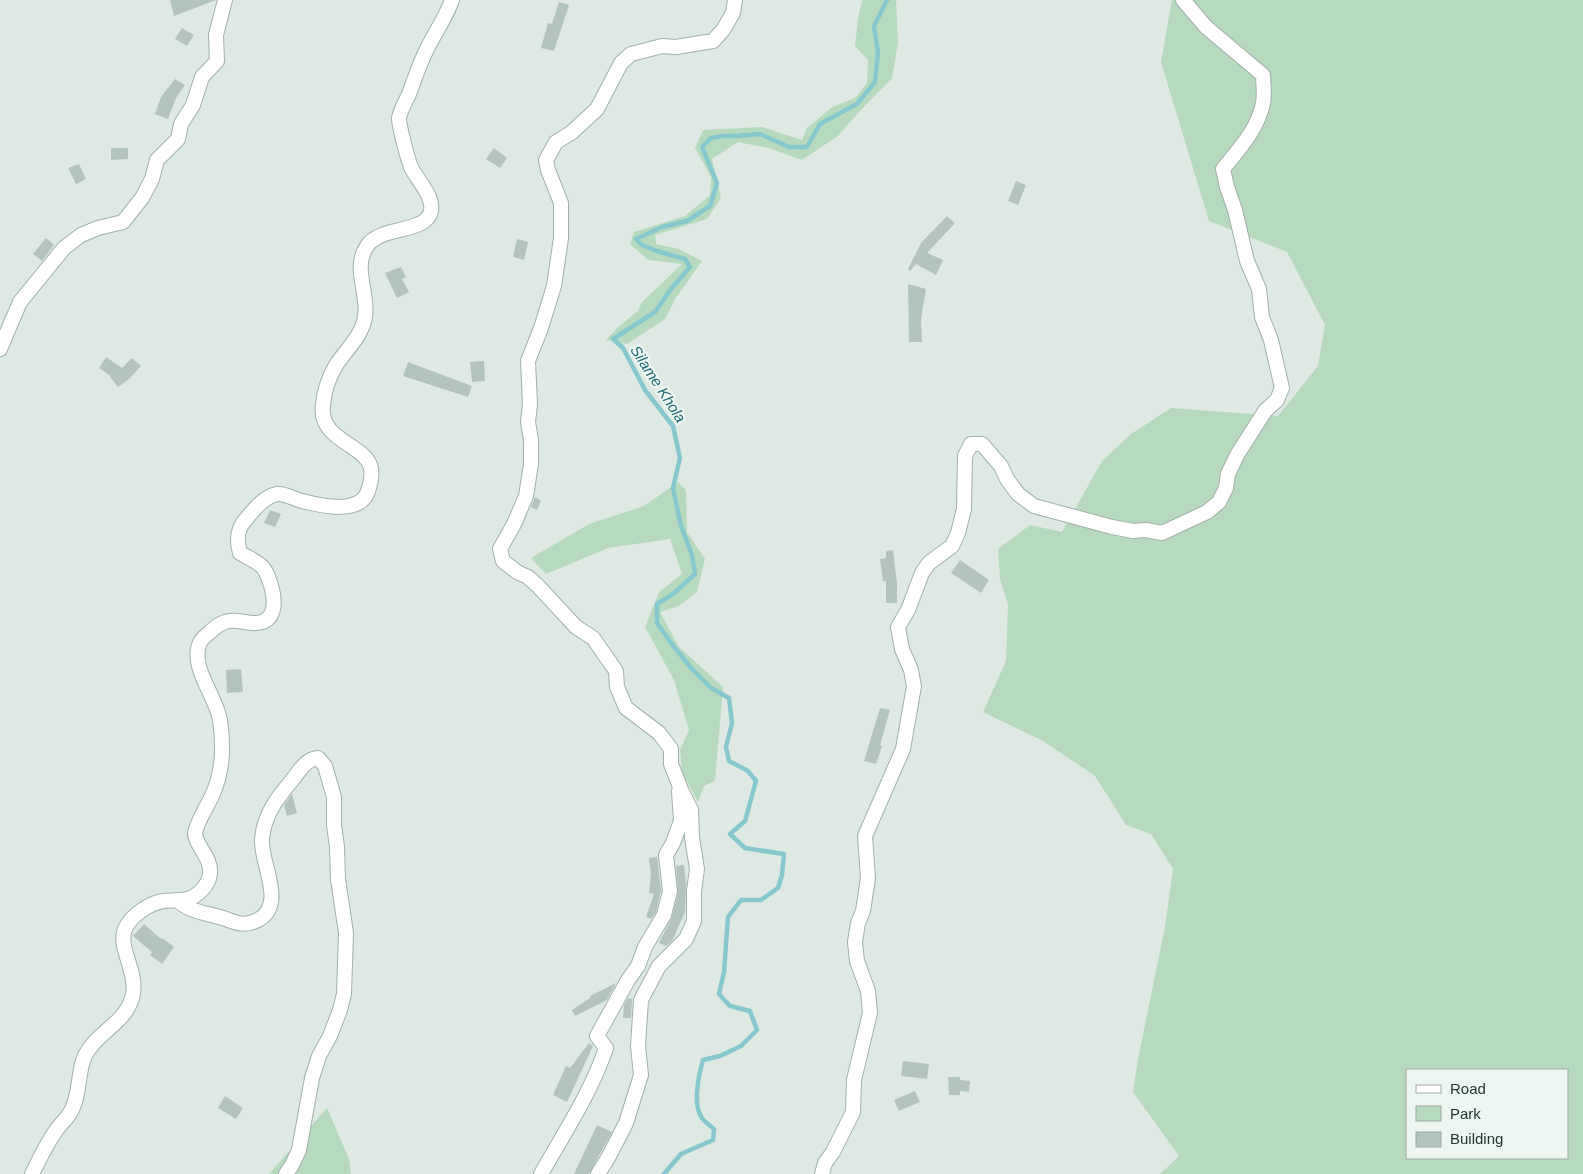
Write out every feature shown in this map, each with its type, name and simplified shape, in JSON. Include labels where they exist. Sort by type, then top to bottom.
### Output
[{"type":"street","points":[[0,349],[20,302],[64,248],[81,235],[98,228],[123,222],[142,198],[152,179],[157,160],[178,139],[181,124],[192,104],[202,76],[217,61],[216,35],[225,0]]},
{"type":"street","points":[[32,1174],[54,1132],[70,1113],[76,1098],[85,1055],[89,1048],[120,1020],[133,997],[135,980],[122,938],[124,930],[134,916],[147,907],[163,901],[189,899],[208,883],[210,875],[207,858],[195,836],[196,827],[215,790],[223,756],[220,722],[216,704],[199,668],[199,642],[217,625],[233,620],[257,623],[265,620],[275,608],[275,599],[270,581],[263,565],[240,553],[237,535],[242,524],[258,506],[271,496],[279,494],[302,501],[334,507],[350,506],[358,503],[369,490],[372,474],[370,465],[366,458],[344,443],[331,430],[323,415],[322,406],[332,374],[364,324],[366,306],[361,262],[366,246],[379,235],[420,224],[431,213],[432,204],[410,166],[399,118],[427,48],[447,14],[452,0]]},
{"type":"street","points":[[598,1174],[626,1123],[642,1075],[638,1046],[640,1000],[659,966],[686,939],[694,921],[694,891],[697,869],[692,838],[692,810],[671,764],[671,749],[659,733],[626,708],[617,687],[616,672],[593,638],[576,626],[533,582],[516,572],[503,561],[500,549],[514,524],[526,496],[531,464],[531,440],[528,422],[530,404],[528,361],[542,328],[554,286],[561,238],[561,203],[546,160],[556,142],[571,133],[596,109],[621,63],[632,54],[662,46],[676,47],[713,41],[723,30],[733,13],[734,0]]},
{"type":"street","points":[[822,1174],[825,1163],[833,1152],[853,1112],[854,1080],[870,1013],[868,991],[857,961],[855,942],[858,924],[864,911],[868,878],[865,836],[903,749],[914,686],[911,670],[902,649],[898,627],[908,610],[922,573],[929,563],[952,546],[958,533],[964,509],[965,456],[972,444],[982,444],[1001,466],[1007,480],[1018,494],[1034,506],[1112,527],[1132,531],[1146,530],[1162,533],[1207,512],[1218,502],[1226,488],[1228,474],[1238,455],[1265,411],[1277,400],[1282,388],[1271,340],[1262,317],[1259,289],[1247,261],[1223,169],[1255,126],[1263,102],[1263,76],[1206,27],[1183,0]]},
{"type":"street","points":[[177,900],[192,910],[236,923],[248,924],[262,917],[269,908],[272,892],[262,850],[262,838],[266,820],[276,798],[308,761],[318,758],[323,761],[334,797],[338,879],[346,934],[344,994],[340,1010],[330,1036],[319,1056],[312,1078],[299,1150],[295,1161],[286,1174]]},
{"type":"street","points":[[541,1174],[580,1107],[602,1061],[606,1048],[597,1036],[601,1027],[638,966],[645,947],[664,915],[670,891],[666,855],[673,844],[681,821],[680,786]]},
{"type":"green space","points":[[863,0],[896,0],[898,43],[892,78],[838,136],[802,160],[768,148],[738,142],[712,159],[721,198],[707,219],[655,235],[656,244],[679,249],[702,261],[675,299],[665,319],[627,344],[606,340],[618,327],[638,311],[642,302],[682,264],[648,260],[630,244],[634,232],[685,216],[710,195],[711,177],[695,148],[703,130],[762,127],[802,140],[807,128],[832,107],[855,98],[867,83],[868,60],[855,46],[859,12]]},
{"type":"green space","points":[[1172,0],[1583,0],[1583,1174],[1160,1174],[1179,1156],[1133,1092],[1165,927],[1173,869],[1151,834],[1126,825],[1095,776],[1043,741],[983,712],[1006,661],[1008,604],[1000,579],[998,549],[1030,525],[1062,532],[1102,461],[1131,434],[1171,408],[1278,416],[1318,366],[1325,325],[1287,252],[1209,221],[1161,62]]},
{"type":"green space","points":[[678,482],[686,490],[687,532],[705,559],[697,592],[679,606],[660,612],[679,647],[723,687],[715,781],[704,786],[698,802],[682,772],[680,750],[689,730],[674,680],[645,627],[659,592],[682,574],[670,539],[608,548],[546,574],[531,558],[589,524],[644,506]]},
{"type":"green space","points":[[327,1108],[349,1159],[351,1174],[269,1174]]},
{"type":"building","points":[[170,0],[216,0],[174,16]]},
{"type":"building","points":[[559,2],[569,5],[554,51],[541,48],[548,23],[552,24]]},
{"type":"building","points":[[182,28],[194,35],[187,46],[175,39]]},
{"type":"building","points":[[175,79],[185,85],[176,98],[168,119],[155,114],[161,97]]},
{"type":"building","points":[[111,148],[128,148],[128,159],[111,160]]},
{"type":"building","points":[[494,148],[507,158],[500,168],[486,159]]},
{"type":"building","points":[[79,164],[86,179],[76,184],[68,168]]},
{"type":"building","points":[[1016,181],[1026,185],[1018,205],[1008,201]]},
{"type":"building","points":[[947,216],[955,223],[927,253],[943,260],[936,275],[916,264],[910,271],[908,269],[921,243]]},
{"type":"building","points":[[46,238],[54,245],[42,261],[33,254]]},
{"type":"building","points":[[517,239],[528,242],[524,260],[513,257]]},
{"type":"building","points":[[401,267],[406,277],[402,279],[409,292],[397,298],[385,273]]},
{"type":"building","points":[[908,284],[926,289],[921,319],[922,342],[909,342]]},
{"type":"building","points":[[106,357],[122,368],[132,358],[141,366],[129,379],[118,387],[108,374],[99,368]]},
{"type":"building","points":[[484,361],[485,381],[472,382],[470,362]]},
{"type":"building","points":[[408,362],[472,386],[468,397],[403,376]]},
{"type":"building","points":[[535,497],[541,501],[537,510],[531,507]]},
{"type":"building","points":[[270,510],[281,514],[275,527],[264,523]]},
{"type":"building","points":[[893,550],[897,583],[897,603],[886,603],[886,581],[883,581],[880,559],[886,558],[886,551]]},
{"type":"building","points":[[960,560],[989,580],[981,593],[951,573]]},
{"type":"building","points":[[241,669],[243,692],[227,693],[226,670]]},
{"type":"building","points":[[880,708],[890,710],[876,764],[864,761]]},
{"type":"building","points":[[292,794],[297,813],[287,816],[284,805]]},
{"type":"building","points":[[657,857],[661,890],[656,912],[651,919],[646,917],[654,894],[649,893],[651,874],[649,858]]},
{"type":"building","points":[[684,865],[686,884],[685,912],[672,941],[666,946],[659,943],[672,917],[678,893],[676,866]]},
{"type":"building","points":[[144,924],[161,939],[174,947],[162,964],[150,955],[152,952],[133,936]]},
{"type":"building","points":[[616,983],[607,1000],[575,1016],[572,1010],[590,998],[590,996]]},
{"type":"building","points":[[628,998],[632,999],[631,1018],[623,1018],[624,1005]]},
{"type":"building","points":[[589,1043],[593,1046],[567,1102],[553,1095],[566,1066],[570,1068]]},
{"type":"building","points":[[903,1061],[929,1064],[927,1079],[901,1076]]},
{"type":"building","points":[[948,1077],[960,1077],[960,1080],[970,1081],[969,1092],[960,1091],[960,1095],[949,1095]]},
{"type":"building","points":[[915,1091],[920,1102],[899,1111],[894,1100]]},
{"type":"building","points":[[225,1096],[243,1108],[236,1119],[218,1108]]},
{"type":"building","points":[[597,1125],[612,1132],[589,1174],[574,1174]]},
{"type":"waterway","name":"Silame Khola","points":[[664,1174],[681,1154],[713,1140],[714,1129],[703,1119],[697,1105],[697,1089],[703,1060],[720,1056],[741,1046],[757,1030],[750,1011],[730,1006],[719,994],[724,972],[728,917],[741,900],[761,900],[778,888],[782,875],[784,854],[745,848],[730,834],[745,821],[756,781],[748,771],[729,761],[726,747],[732,723],[729,698],[711,688],[691,668],[657,623],[657,604],[673,594],[695,574],[692,555],[681,526],[673,488],[680,458],[673,426],[645,390],[623,348],[613,339],[655,312],[690,267],[685,259],[642,245],[636,239],[662,227],[687,221],[710,206],[717,183],[702,147],[711,138],[760,134],[789,147],[807,147],[820,124],[857,104],[875,82],[878,52],[874,26],[887,0]]}]
